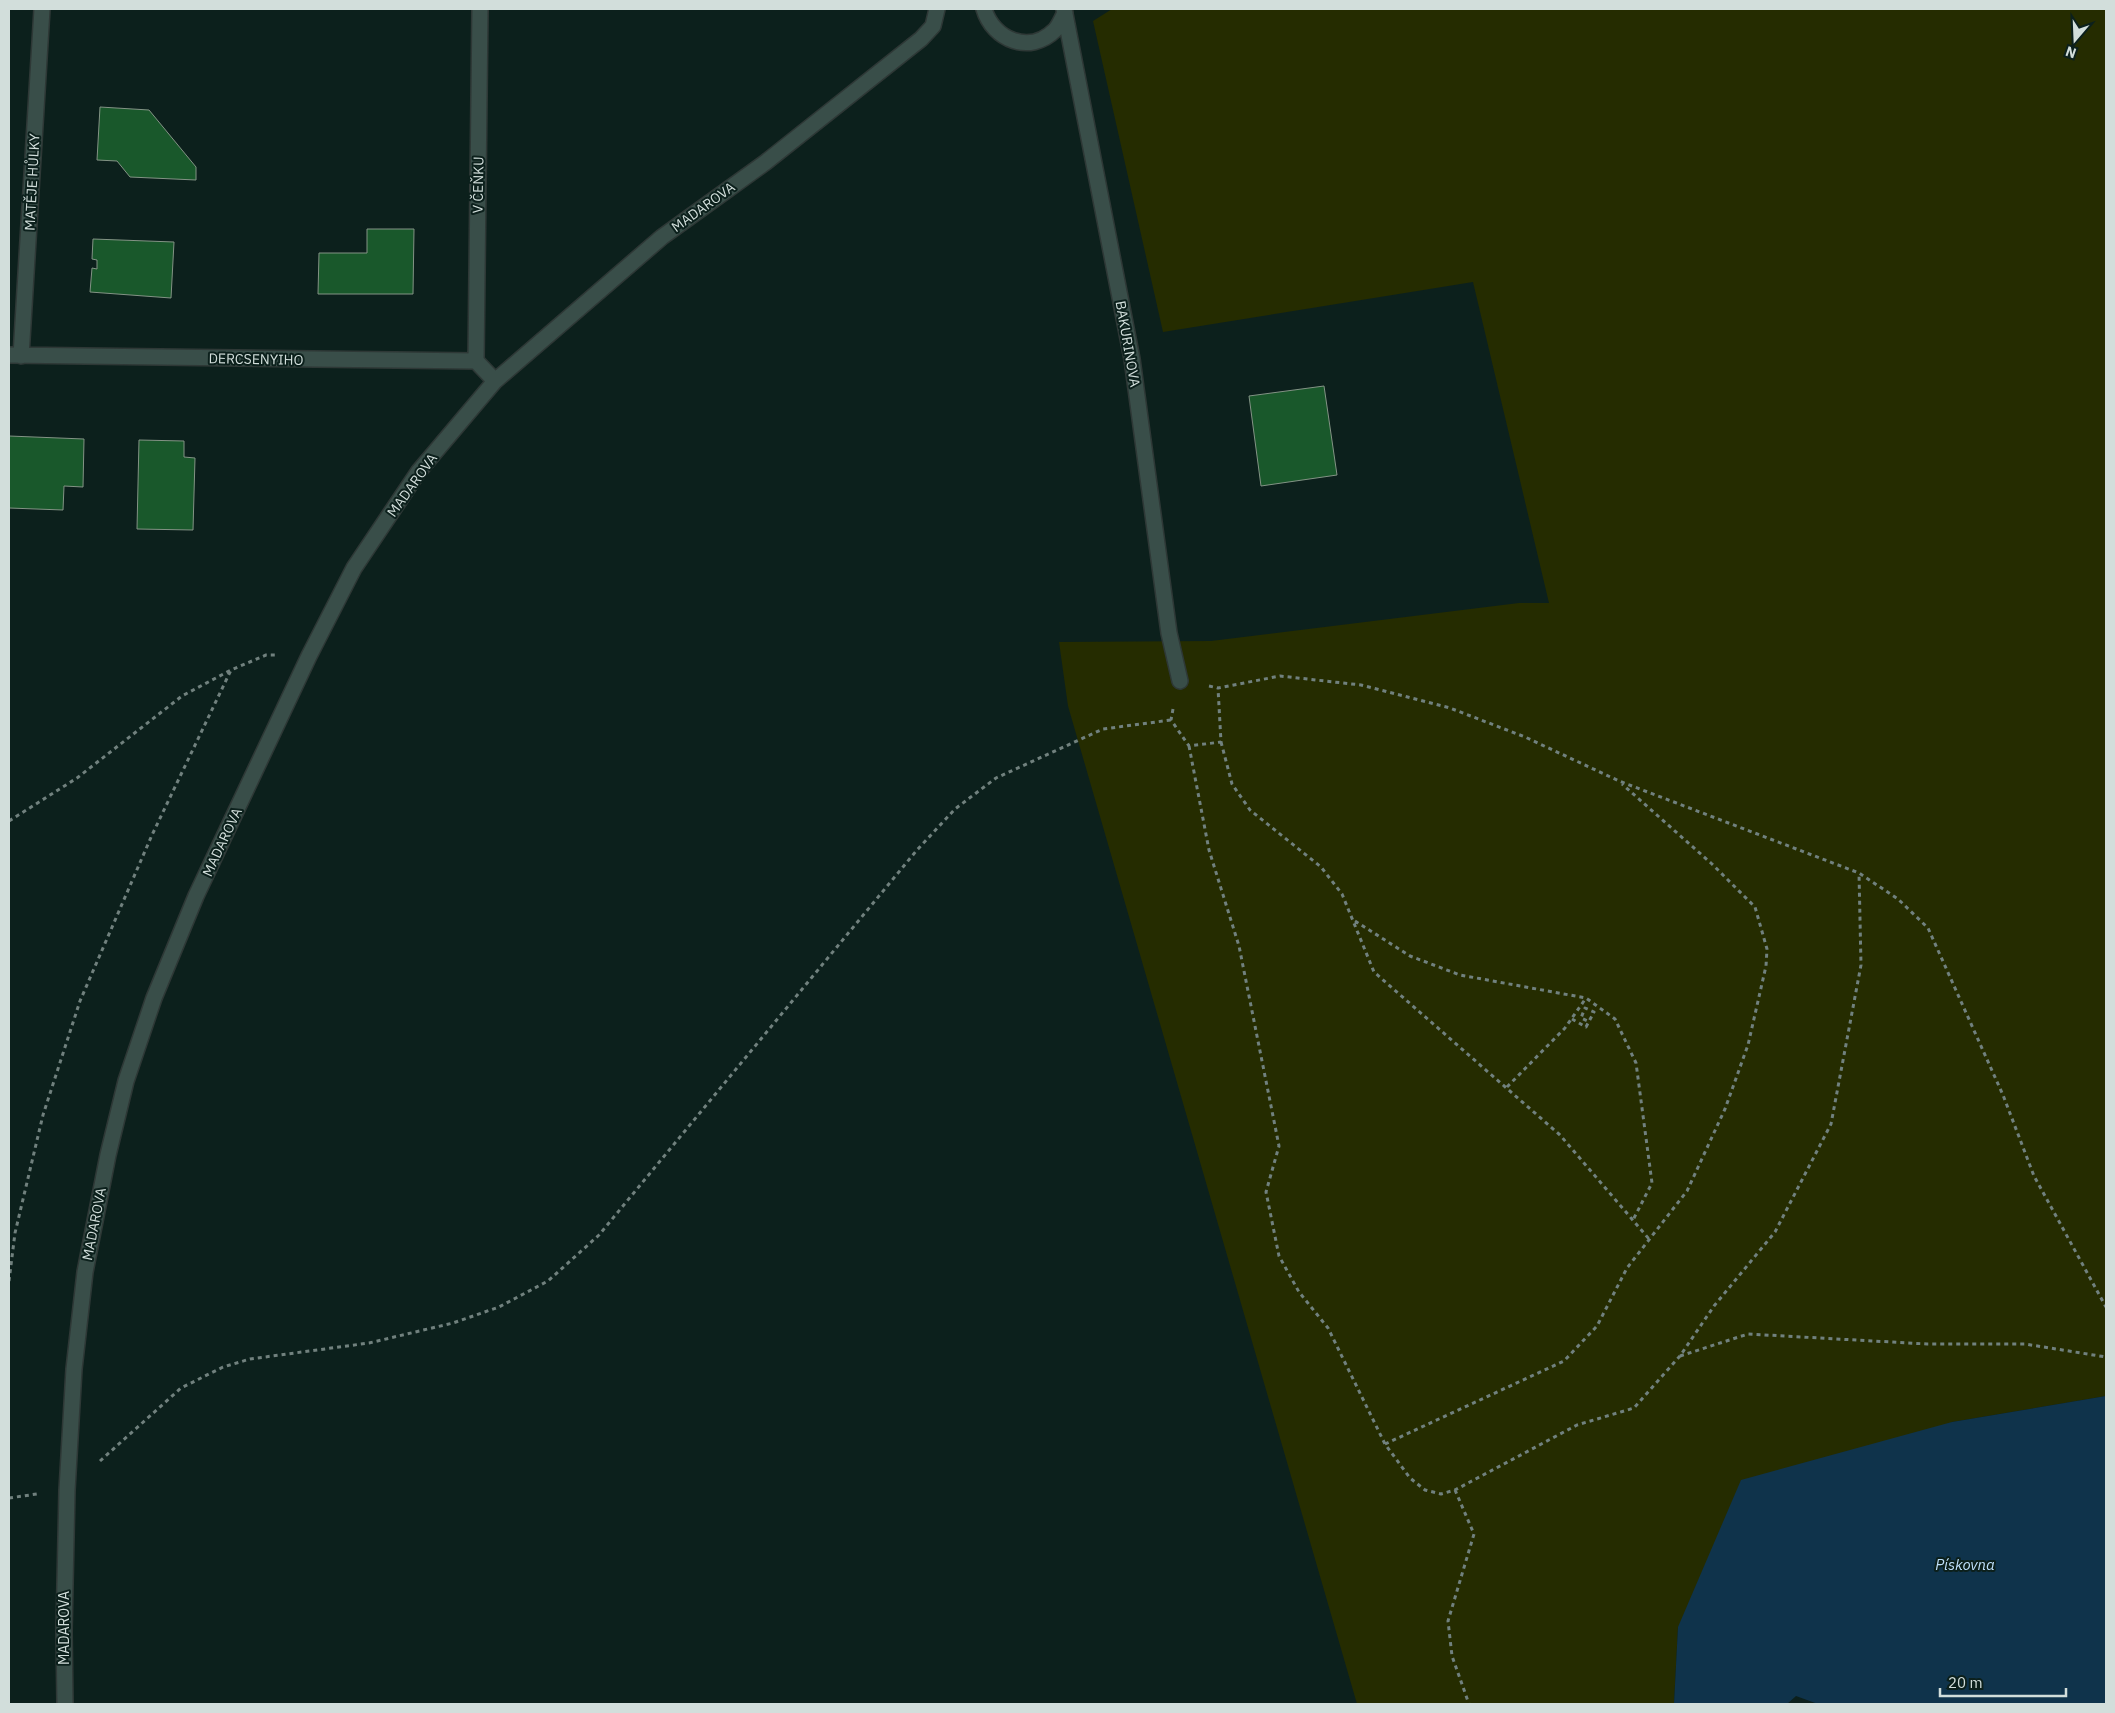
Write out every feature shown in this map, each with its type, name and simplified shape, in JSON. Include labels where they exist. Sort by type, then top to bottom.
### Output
[{"type":"street","name":"MATĚJE HŮLKY","points":[[15,355],[42,9]]},
{"type":"street","name":"V ČEŇKU","points":[[476,361],[480,9]]},
{"type":"street","name":"MADAROVA","points":[[65,1704],[64,1631],[67,1490],[74,1369],[85,1272],[108,1155],[126,1081],[154,998],[193,905],[309,656],[354,568],[419,471],[495,380],[662,237],[766,162],[921,39],[933,26],[937,9]]},
{"type":"street","points":[[984,9],[988,21],[1001,36],[1023,42],[1042,39],[1055,30],[1064,11]]},
{"type":"street","name":"BAKURINOVA","points":[[1064,11],[1132,359],[1169,633],[1180,681]]},
{"type":"street","name":"DERCSENYIHO","points":[[15,355],[476,361]]},
{"type":"street","points":[[476,361],[495,380]]},
{"type":"path","points":[[9,821],[77,778],[182,696],[231,670],[266,655],[309,656]]},
{"type":"path","points":[[9,1280],[15,1233],[43,1115],[80,1001],[152,835],[231,670]]},
{"type":"path","points":[[1859,873],[1861,965],[1831,1124],[1775,1232],[1714,1306],[1680,1356],[1634,1408],[1577,1425],[1455,1490],[1441,1494],[1425,1490],[1410,1478],[1385,1444],[1328,1328],[1299,1292],[1279,1256],[1266,1192],[1279,1146],[1239,946],[1209,850],[1189,746],[1171,720],[1180,681],[1218,688],[1280,676],[1361,685],[1450,708],[1525,737],[1619,781],[1859,873],[1898,899],[1928,928],[2002,1095],[2034,1176],[2106,1307]]},
{"type":"path","points":[[1218,688],[1220,742],[1232,784],[1250,810],[1321,867],[1342,894],[1374,972],[1560,1135],[1649,1239]]},
{"type":"path","points":[[67,1490],[181,1388],[223,1367],[250,1359],[369,1343],[453,1324],[499,1307],[548,1281],[599,1235],[911,857],[955,809],[996,778],[1094,732],[1103,729],[1171,720]]},
{"type":"path","points":[[1189,746],[1220,742]]},
{"type":"path","points":[[1385,1444],[1564,1360],[1597,1326],[1627,1268],[1687,1191],[1725,1109],[1748,1045],[1766,966],[1766,949],[1755,907],[1712,864],[1619,781]]},
{"type":"path","points":[[1354,920],[1410,956],[1460,975],[1586,998],[1616,1019],[1636,1063],[1652,1183],[1633,1220]]},
{"type":"path","points":[[1507,1087],[1572,1019],[1586,998]]},
{"type":"path","points":[[1572,1019],[1586,1027],[1590,1022],[1594,1012],[1585,1008],[1581,1018],[1590,1022]]},
{"type":"path","points":[[1680,1356],[1748,1334],[1927,1344],[2025,1344],[2106,1357]]},
{"type":"path","points":[[1455,1490],[1474,1534],[1448,1621],[1452,1656],[1469,1704]]},
{"type":"green space","points":[[1112,9],[2106,9],[2106,1396],[1952,1422],[1678,1627],[1674,1704],[1357,1704],[1068,706],[1059,642],[1211,641],[1519,603],[1549,603],[1473,282],[1163,332],[1093,21]]},
{"type":"water","name":"Pískovna","points":[[2106,1396],[2106,1704],[1818,1704],[1796,1696],[1787,1704],[1674,1704],[1678,1627],[1741,1480],[1952,1422]]},
{"type":"building","points":[[100,107],[149,110],[196,167],[196,180],[130,177],[117,161],[97,160]]},
{"type":"building","points":[[367,229],[414,229],[413,294],[318,294],[319,253],[367,253]]},
{"type":"building","points":[[93,239],[174,242],[171,298],[90,292],[92,268],[97,269],[97,260],[92,259]]},
{"type":"building","points":[[1324,386],[1337,475],[1261,486],[1249,396]]},
{"type":"building","points":[[9,436],[84,439],[83,487],[64,486],[63,510],[9,508]]},
{"type":"building","points":[[139,440],[184,441],[184,457],[195,458],[193,530],[137,529]]}]
